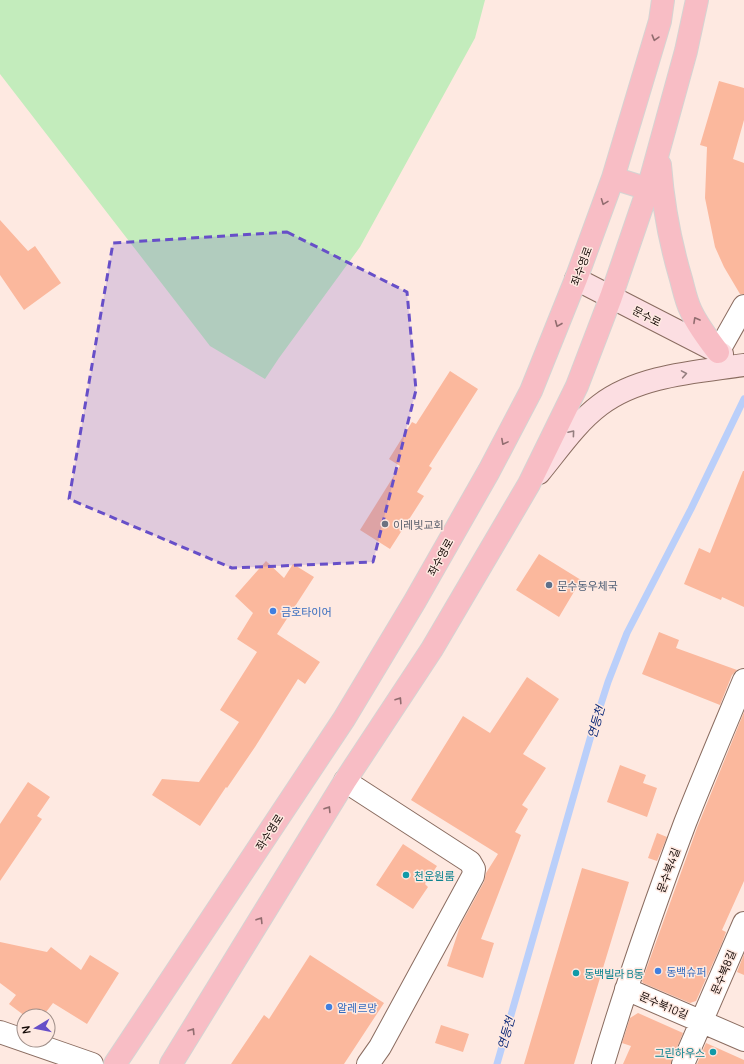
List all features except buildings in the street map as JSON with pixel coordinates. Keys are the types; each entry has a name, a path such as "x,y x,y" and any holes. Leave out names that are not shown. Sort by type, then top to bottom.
{"main road":[{"name":"좌수영로","path":"115,1064 344,718 415,601 489,471 531,391 576,279 614,178 660,21 663,0"},
{"path":"171,1064 345,781 432,649 529,484 577,386 611,297 648,189 686,51 697,0"},
{"path":"658,152 666,218 690,311 699,327 718,352"},
{"path":"614,178 648,189"}],"street":[{"name":"문수로","path":"576,279 744,365"},
{"path":"718,352 744,306"},
{"path":"529,484 585,418 601,404 619,393 665,377 744,365"},
{"name":"문수북4길","path":"603,1064 626,989 686,822 744,680"},
{"path":"345,781 470,862 474,869 473,876 374,1058"},
{"name":"문수북8길","path":"702,1021 744,923"},
{"name":"문수북10길","path":"626,989 744,1040"},
{"name":"문수북10길","path":"683,1064 702,1021"},
{"path":"0,1032 92,1064"}],"highlighted area":[{"path":"287,232 407,292 416,390 373,562 232,568 69,499 113,243"}],"green space":[{"path":"0,0 485,0 475,38 360,247 265,379 210,346 0,74"}],"waterway":[{"name":"연등천","path":"497,1064 592,732 608,682 627,633 691,509 744,399"}],"place":[{"name":"이레빛교회","path":"385,524"},
{"name":"문수동우체국","path":"549,585"},
{"name":"금호타이어","path":"273,611"},
{"name":"천운원룸","path":"406,875"},
{"name":"동백슈퍼","path":"658,971"},
{"name":"동백빌라 B동","path":"576,973"},
{"name":"알레르망","path":"329,1007"},
{"name":"그린하우스","path":"713,1052"}]}
